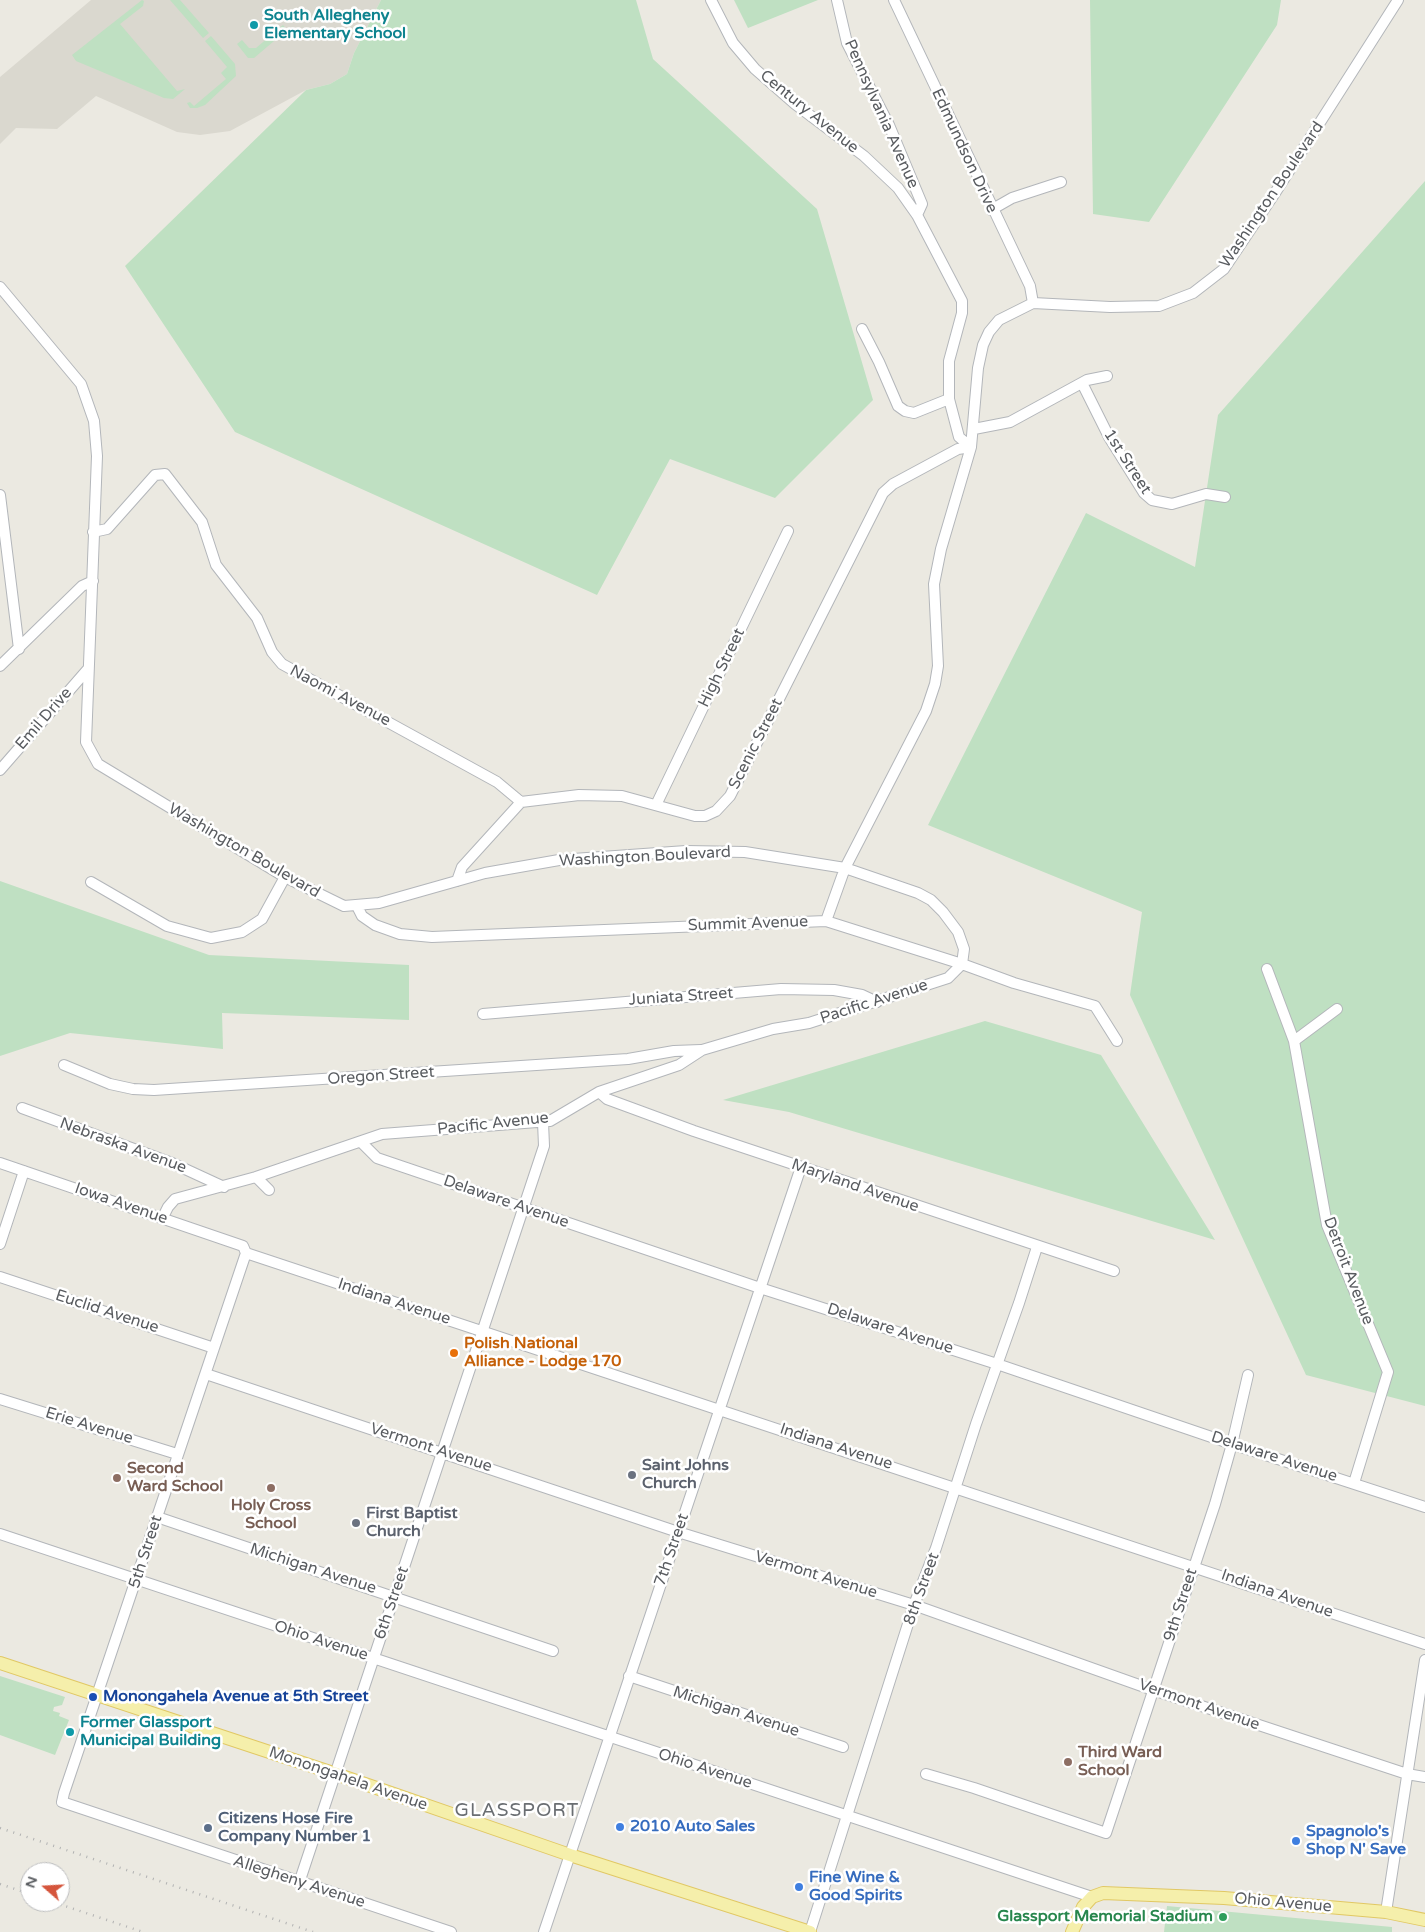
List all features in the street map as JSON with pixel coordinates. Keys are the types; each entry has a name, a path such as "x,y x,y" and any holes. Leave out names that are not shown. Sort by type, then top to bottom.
{"main road":[{"name":"Monongahela Avenue","path":"0,1663 336,1774 570,1855 810,1932"},
{"name":"Ohio Avenue","path":"1092,1897 1103,1893 1117,1892 1224,1898 1386,1912 1425,1920"},
{"path":"1072,1932 1075,1921 1092,1897"}],"street":[{"name":"Century Avenue","path":"711,0 733,43 756,69 795,104 864,156 898,188 917,216"},
{"name":"Pennsylvania Avenue","path":"837,0 847,43 888,125 922,204 917,216 962,301 962,313 949,361 949,399 959,437 971,447"},
{"name":"Edmundson Drive","path":"894,0 991,210 1030,286 1033,302"},
{"name":"Washington Boulevard","path":"1033,302 1110,307 1159,306 1193,293 1224,269 1275,193 1398,0"},
{"path":"991,210 1012,198 1061,182"},
{"name":"Washington Boulevard","path":"0,287 81,384 94,422 97,456 86,742 98,764 285,876 344,906 379,903 485,873 559,860 686,851 745,852 845,868"},
{"path":"826,921 845,868 926,711 935,684 938,666 934,584 941,550 971,447 978,368 983,345 999,320 1033,302"},
{"path":"862,329 898,406 905,411 914,413 949,399"},
{"path":"974,429 1010,422 1082,384 1107,376"},
{"name":"1st Street","path":"1082,384 1109,436 1144,493 1152,500 1172,504 1206,494 1224,497"},
{"name":"Scenic Street","path":"521,802 579,795 622,796 706,816 716,811 730,796 883,493 893,484 958,449 971,447"},
{"name":"Naomi Avenue","path":"93,532 107,529 155,475 165,474 202,522 216,565 257,618 272,652 282,664 497,782 521,802"},
{"path":"0,495 19,649"},
{"name":"High Street","path":"656,805 788,531"},
{"path":"0,666 82,586 93,581"},
{"name":"Emil Drive","path":"0,770 88,669"},
{"path":"457,881 462,868 521,802"},
{"path":"845,868 882,879 931,900 958,932 964,949 962,964"},
{"path":"91,882 167,926 211,938 242,932 262,919 285,876"},
{"name":"Summit Avenue","path":"357,906 362,916 375,926 400,934 432,937 826,921 962,964 1014,983 1096,1006 1117,1041"},
{"name":"Pacific Avenue","path":"162,1219 168,1207 175,1199 256,1177 382,1134 544,1122 556,1118 599,1092 679,1065 702,1050 878,1002 948,978 962,964"},
{"name":"Detroit Avenue","path":"1267,969 1294,1041 1327,1225 1388,1372 1354,1483"},
{"name":"Juniata Street","path":"483,1014 781,989 834,990 862,995 878,1002"},
{"path":"1294,1041 1337,1009"},
{"name":"Oregon Street","path":"64,1065 110,1084 133,1089 154,1090 628,1059 674,1051 702,1050"},
{"name":"Maryland Avenue","path":"599,1092 607,1099 801,1167 1037,1247 1114,1271"},
{"name":"Nebraska Avenue","path":"22,1108 172,1163 224,1186"},
{"name":"6th Street","path":"299,1882 544,1146 544,1122"},
{"name":"Delaware Avenue","path":"361,1142 377,1158 760,1288 997,1364 1425,1507"},
{"name":"Iowa Avenue","path":"0,1163 245,1249"},
{"name":"7th Street","path":"544,1932 801,1167"},
{"path":"0,1244 24,1171"},
{"path":"256,1177 269,1190"},
{"name":"8th Street","path":"810,1932 914,1605 1037,1247"},
{"name":"Indiana Avenue","path":"245,1249 483,1331 1425,1644"},
{"name":"5th Street","path":"62,1802 206,1374 245,1249"},
{"name":"Euclid Avenue","path":"0,1276 214,1348"},
{"name":"Vermont Avenue","path":"206,1374 442,1451 678,1532 914,1605 1153,1690 1407,1774 1425,1777"},
{"name":"9th Street","path":"926,1774 974,1788 1106,1833 1232,1444 1248,1375"},
{"name":"Erie Avenue","path":"0,1399 178,1454"},
{"name":"Michigan Avenue","path":"157,1517 553,1651"},
{"name":"Ohio Avenue","path":"0,1534 136,1581 374,1658 1092,1897"},
{"path":"1386,1912 1425,1660"},
{"name":"Michigan Avenue","path":"629,1676 843,1747"},
{"name":"Allegheny Avenue","path":"62,1802 451,1932"}],"shaded area":[{"path":"91,0 381,0 354,53 347,74 330,84 306,90 230,131 200,135 177,132 96,96 57,129 16,128 0,144 0,77"}],"green space":[{"path":"142,0 144,1 143,6 120,24 177,91 185,89 173,99 164,98 76,61 72,55"},
{"path":"170,0 180,0 209,33 203,38"},
{"path":"381,0 636,0 653,59 817,209 873,400 775,498 670,459 597,595 235,432 125,266 306,90 330,84 347,74 354,53"},
{"path":"734,0 818,0 748,28"},
{"path":"1090,0 1281,0 1277,25 1149,222 1093,214"},
{"path":"283,25 287,30 254,58 248,58 237,44 242,40 249,48 256,48"},
{"path":"211,36 235,64 236,76 205,105 190,108 187,103 190,102 194,106 226,79 221,73 227,67 205,41"},
{"path":"1425,181 1425,1406 1306,1375 1130,995 1142,912 928,825 1086,513 1195,567 1218,415"},
{"path":"0,881 209,955 409,965 409,1020 222,1013 223,1049 70,1033 0,1056"},
{"path":"985,1021 1101,1055 1215,1240 789,1112 723,1100"},
{"path":"0,1676 65,1697 62,1705 54,1707 53,1711 60,1713 59,1716 69,1720 55,1755 0,1735"},
{"name":"Glassport Memorial Stadium","path":"1167,1906 1392,1927 1392,1932 1164,1932"}],"railway":[{"path":"0,1828 313,1932"},
{"path":"0,1884 20,1891"},
{"path":"70,1908 143,1932"}],"place":[{"name":"South Allegheny Elementary School","path":"254,25"},
{"name":"Polish National Alliance - Lodge 170","path":"454,1353"},
{"name":"Saint Johns Church","path":"632,1475"},
{"name":"Second Ward School","path":"117,1478"},
{"name":"Holy Cross School","path":"271,1488"},
{"name":"First Baptist Church","path":"356,1523"},
{"name":"Monongahela Avenue at 5th Street","path":"93,1697"},
{"name":"Former Glassport Municipal Building","path":"70,1732"},
{"name":"Third Ward School","path":"1068,1762"},
{"name":"2010 Auto Sales","path":"620,1827"},
{"name":"Citizens Hose Fire Company Number 1","path":"208,1828"},
{"name":"Spagnolo's Shop N' Save","path":"1296,1841"},
{"name":"Fine Wine & Good Spirits","path":"799,1887"},
{"name":"Glassport Memorial Stadium","path":"1223,1917"}],"district":[{"name":"GLASSPORT","path":"517,1811"}]}
